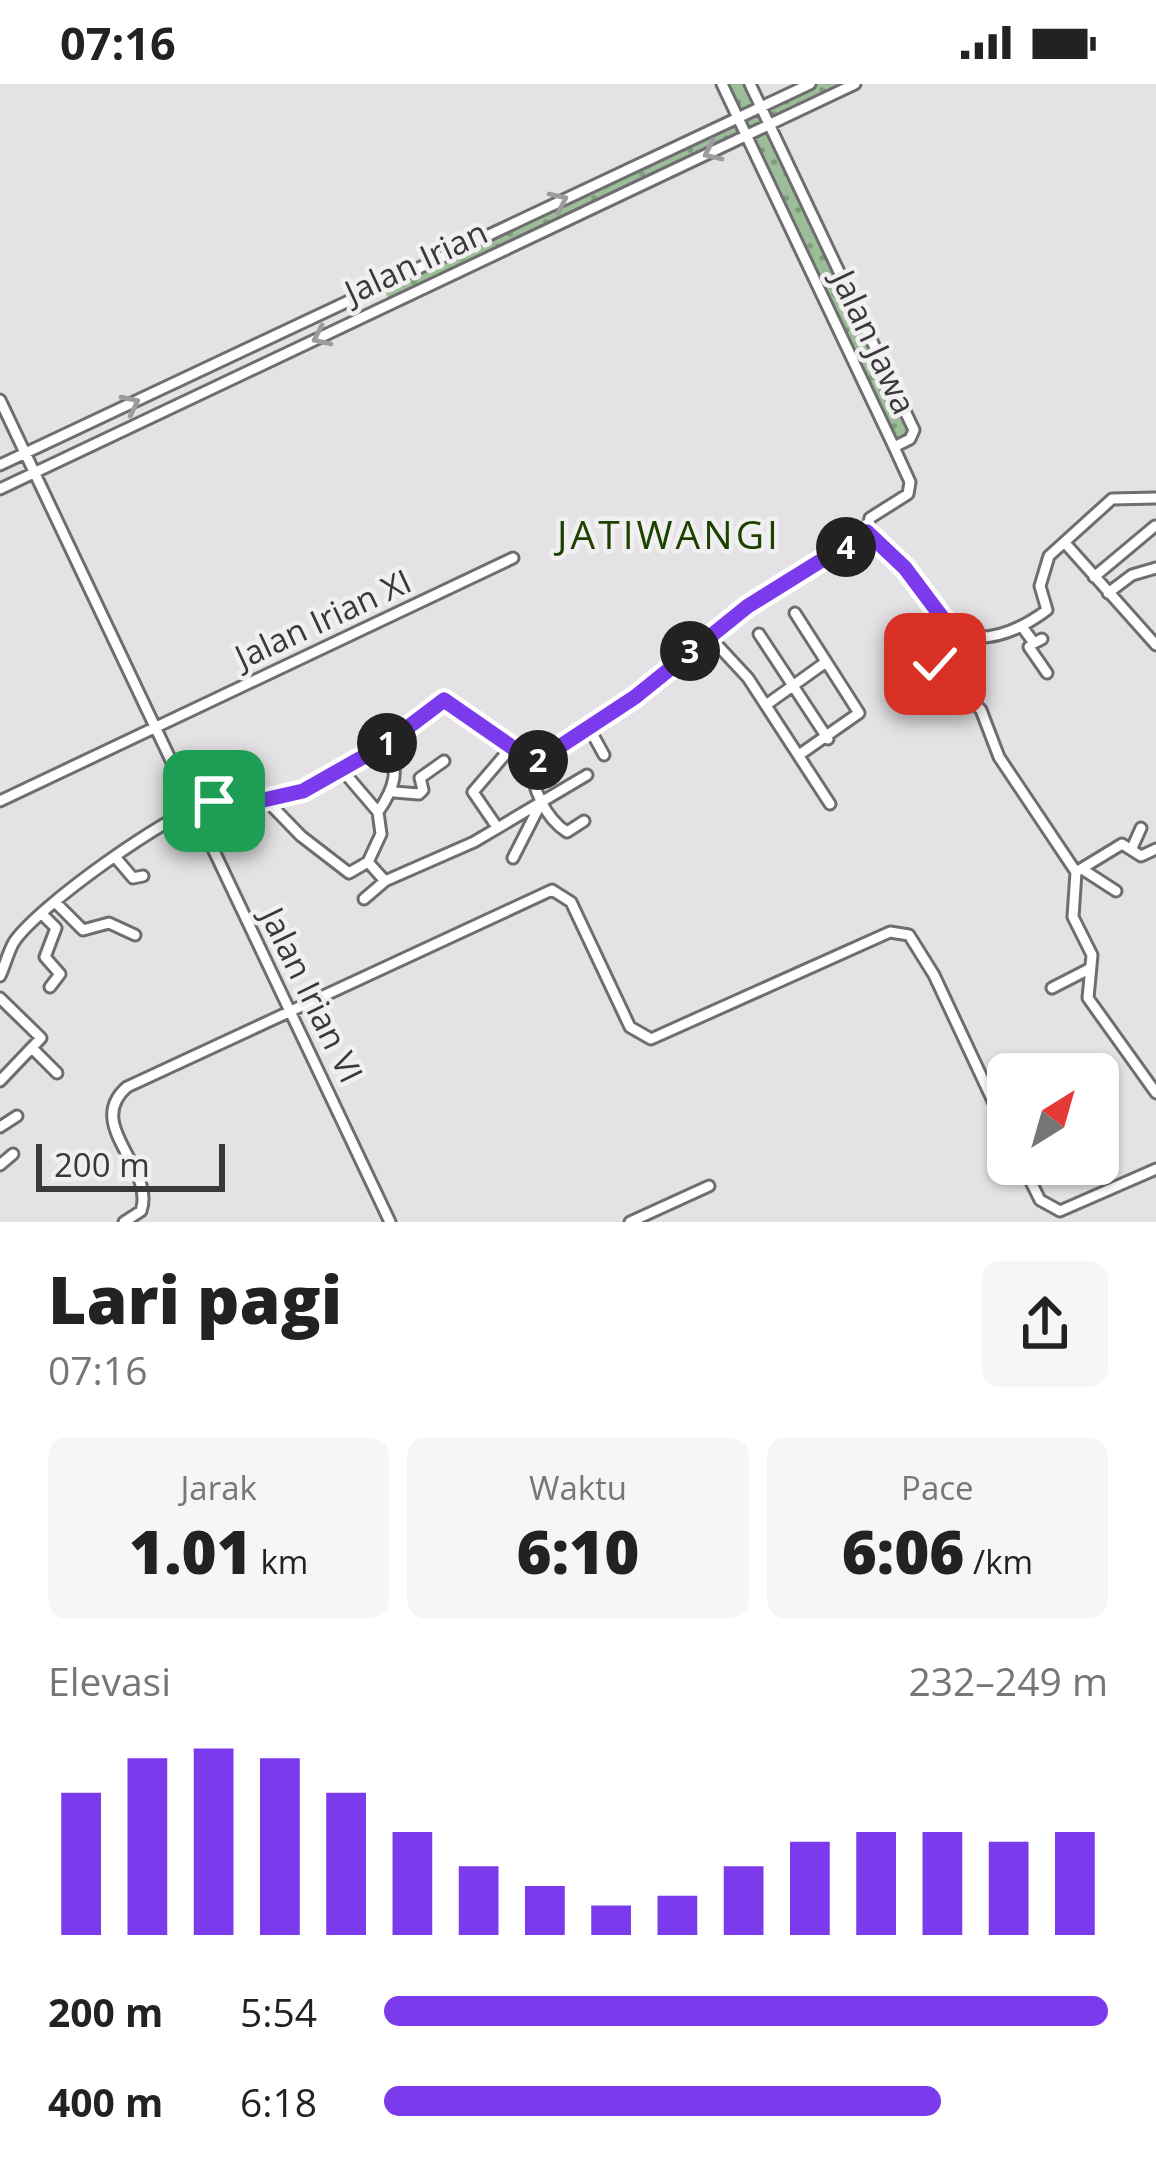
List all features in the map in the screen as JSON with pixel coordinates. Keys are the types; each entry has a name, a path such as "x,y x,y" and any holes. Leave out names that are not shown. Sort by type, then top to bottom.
{"street":[{"name":"Jalan Jawa","path":"722,84 894,447 914,430 750,84"},
{"name":"Jalan Irian","path":"0,465 809,84"},
{"name":"Jalan Irian","path":"0,489 855,84"},
{"path":"382,285 391,304"},
{"name":"Jalan Irian VI","path":"0,400 390,1222"},
{"path":"532,761 635,697 709,636 867,532 870,518 911,489 894,447"},
{"path":"867,532 905,568 953,632 969,637 1023,628 1047,610 1042,570 1112,499 1156,498"},
{"path":"1094,577 1155,526"},
{"path":"1065,543 1154,640"},
{"name":"Jalan Irian XI","path":"0,801 513,558"},
{"path":"1108,592 1132,575 1156,568"},
{"path":"794,613 859,713 799,755"},
{"path":"1023,628 1047,673"},
{"path":"953,632 934,655 935,664 981,710 999,758 1079,871 1116,891"},
{"path":"760,634 828,739"},
{"path":"709,636 766,705 830,804"},
{"path":"766,705 826,662"},
{"path":"0,976 14,941 56,903 193,809 219,800 267,801 303,791 386,744 444,700 509,750 532,761"},
{"path":"588,726 604,755"},
{"path":"378,812 394,792 394,758 386,744"},
{"path":"497,826 472,792 509,750"},
{"path":"394,792 418,794 423,790 420,778 444,761"},
{"path":"532,761 532,779 541,804 564,832 584,821"},
{"path":"267,801 301,836 349,873 368,862 381,835 378,812 343,771"},
{"path":"364,899 385,881 541,804 587,776"},
{"path":"513,858 541,804"},
{"path":"1132,848 1141,828"},
{"path":"1079,871 1122,844 1141,856 1153,853"},
{"path":"116,858 131,877 143,876"},
{"path":"368,862 385,881"},
{"path":"1079,871 1073,917 1091,952 1088,998 1156,1093"},
{"path":"124,1222 141,1211 144,1194 112,1120 121,1092 552,890 571,902 630,1027 651,1039 896,932 912,937 987,1089"},
{"path":"56,903 83,930 109,923 135,935"},
{"path":"44,915 56,928 45,957 60,974 50,987"},
{"path":"1052,988 1089,969"},
{"path":"0,998 41,1037 0,1082"},
{"path":"34,1050 57,1073"},
{"path":"0,1127 17,1116"},
{"path":"0,1165 14,1154"},
{"path":"1032,1185 1040,1200 1065,1210 1156,1171"},
{"path":"630,1222 709,1186"}],"green space":[{"path":"722,84 750,84 761,107 810,84 855,84 770,125 914,430 894,447 746,136 391,304 382,285 737,118"}],"district":[{"name":"JATIWANGI","path":"669,535"}],"route":[{"path":"214,801 255,802 303,791 386,744 444,700 509,750 532,761 544,757 635,697 748,606 816,568 867,532 905,568 953,632 934,655 935,664"}]}
